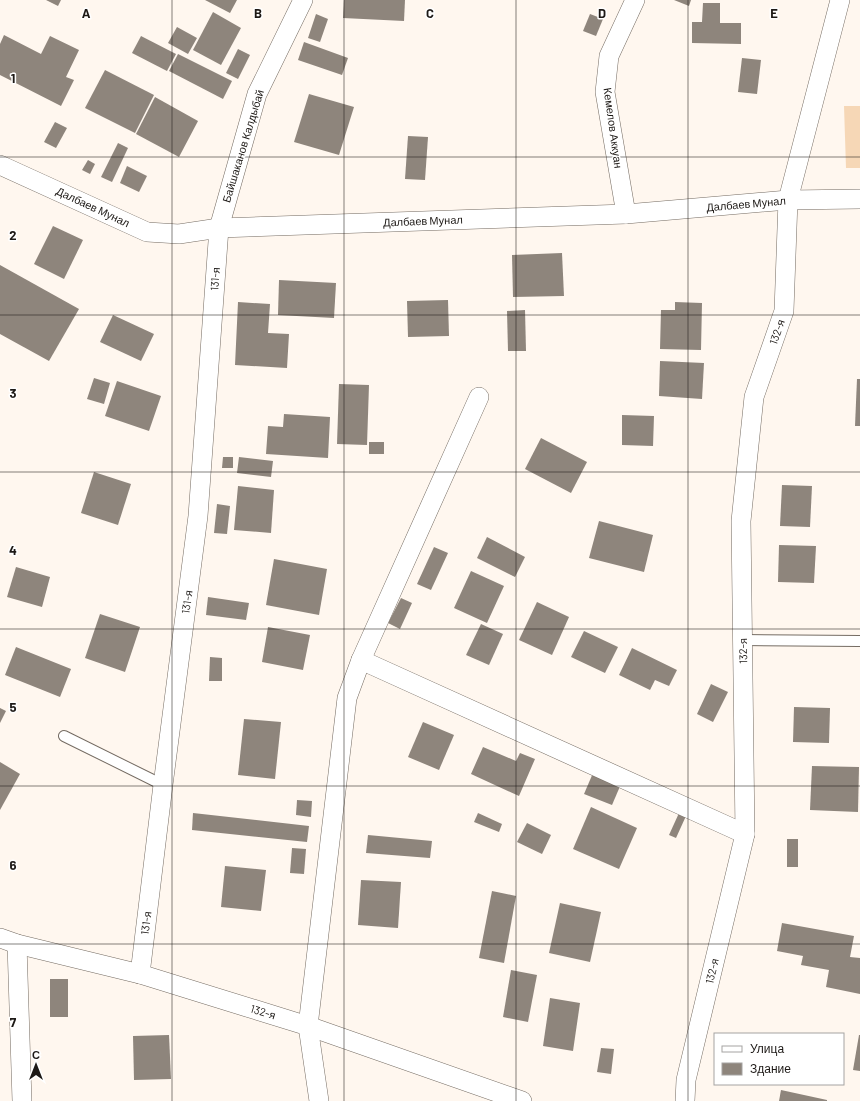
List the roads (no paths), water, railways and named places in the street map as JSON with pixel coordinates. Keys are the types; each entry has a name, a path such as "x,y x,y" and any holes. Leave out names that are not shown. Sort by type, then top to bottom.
{"street":[{"name":"Байшаканов Калдыбай","path":"219,228 258,94 303,0"},
{"name":"Кемелов Аккуан","path":"626,214 605,92 610,56 635,0"},
{"path":"788,200 840,0"},
{"name":"Далбаев Мунал","path":"0,165 147,232 179,234 219,228 626,214 788,200 860,199"},
{"name":"132-я","path":"684,1101 686,1080 745,834 741,521 754,397 784,311 788,200"},
{"name":"131-я","path":"140,974 198,516 219,228"},
{"path":"319,1101 308,1026 347,698 361,660 479,397"},
{"path":"361,660 745,834"},
{"path":"9,941 22,1101"},
{"name":"132-я","path":"9,941 140,974 308,1026 522,1101"}],"lane":[{"path":"743,640 860,641"},
{"path":"64,736 163,785"}]}
